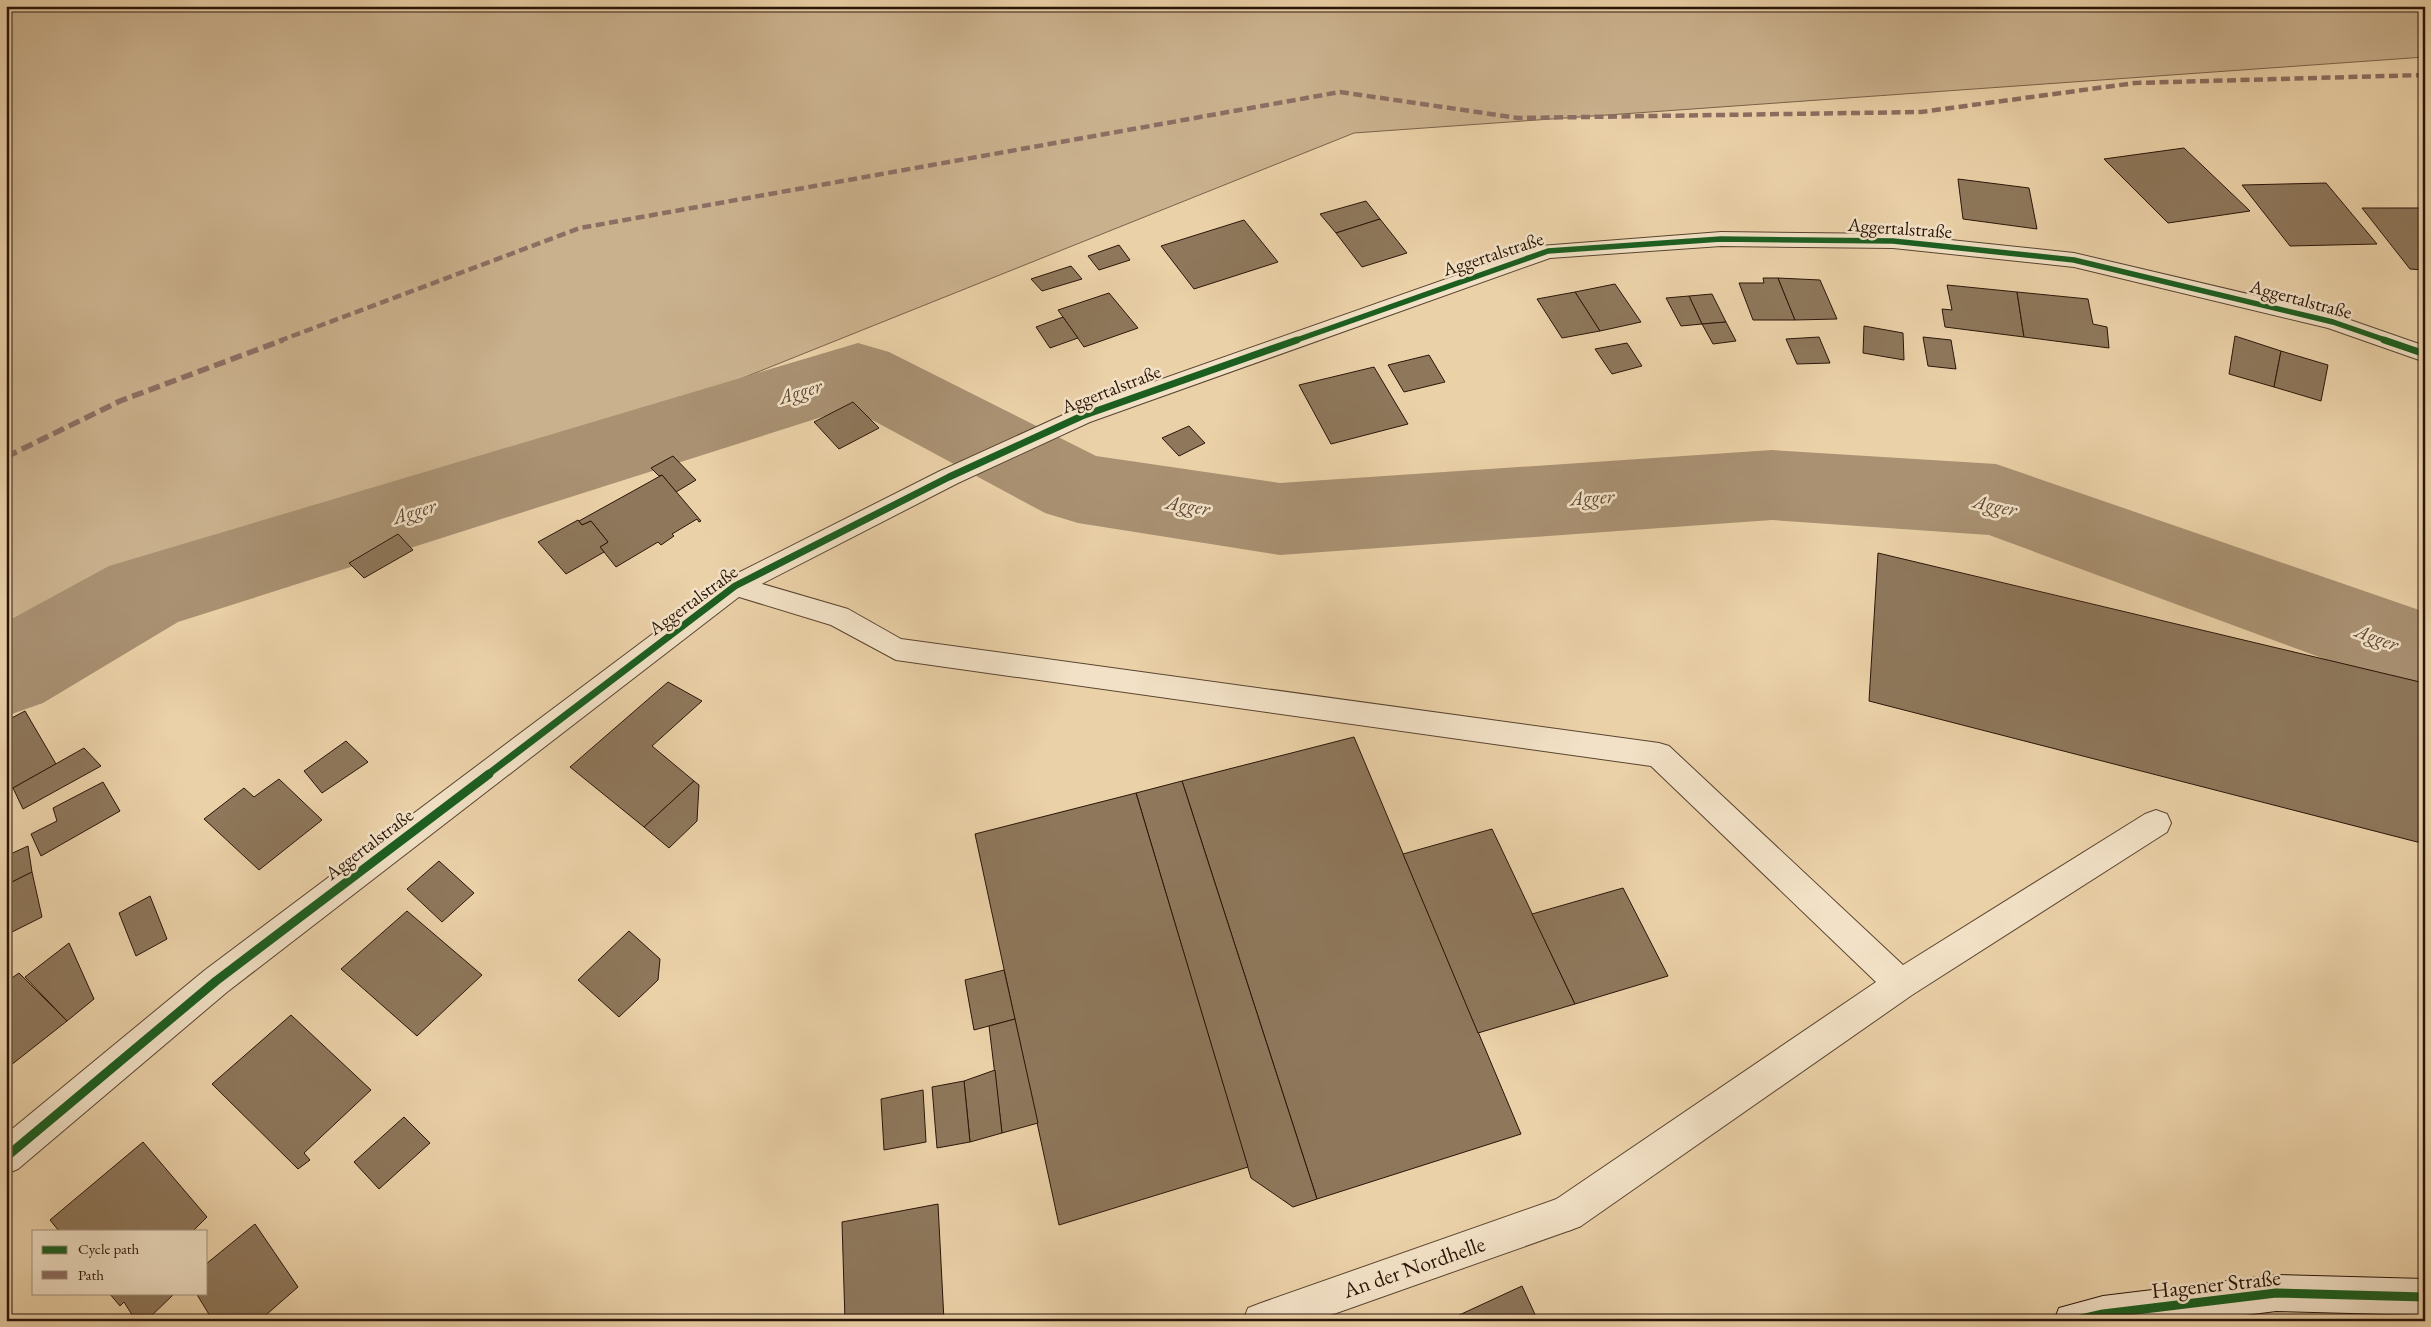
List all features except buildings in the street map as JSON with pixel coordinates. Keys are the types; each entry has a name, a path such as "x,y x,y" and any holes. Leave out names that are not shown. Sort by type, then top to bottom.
{"street":[{"name":"Aggertalstraße","path":"6,1158 216,981 735,586 949,477 1082,416 1548,251 1721,239 1893,241 2074,260 2333,322 2425,354"},
{"path":"735,586 838,617 896,648 1659,755 1901,984"},
{"name":"An der Nordhelle","path":"1260,1321 1568,1213 1901,984 2156,823"},
{"name":"Hagener Straße","path":"2072,1321 2103,1314 2276,1293 2425,1297"}],"shaded area":[{"path":"6,6 2425,6 2425,57 1354,133 129,624 6,697"}],"waterway":[{"name":"Agger","path":"6,673 144,594 858,374 1078,488 1280,519 1772,485 1996,500 2425,654"}],"marked path":[{"path":"6,457 120,401 580,228 1340,92 1518,118 1921,112 2135,83 2425,75"}],"cycle path":[{"path":"6,1157 216,981 735,586 949,477 1082,416 1548,251 1721,239 1893,241 2074,260 2333,322 2425,354"},
{"path":"2072,1321 2103,1314 2276,1293 2425,1297"}]}
